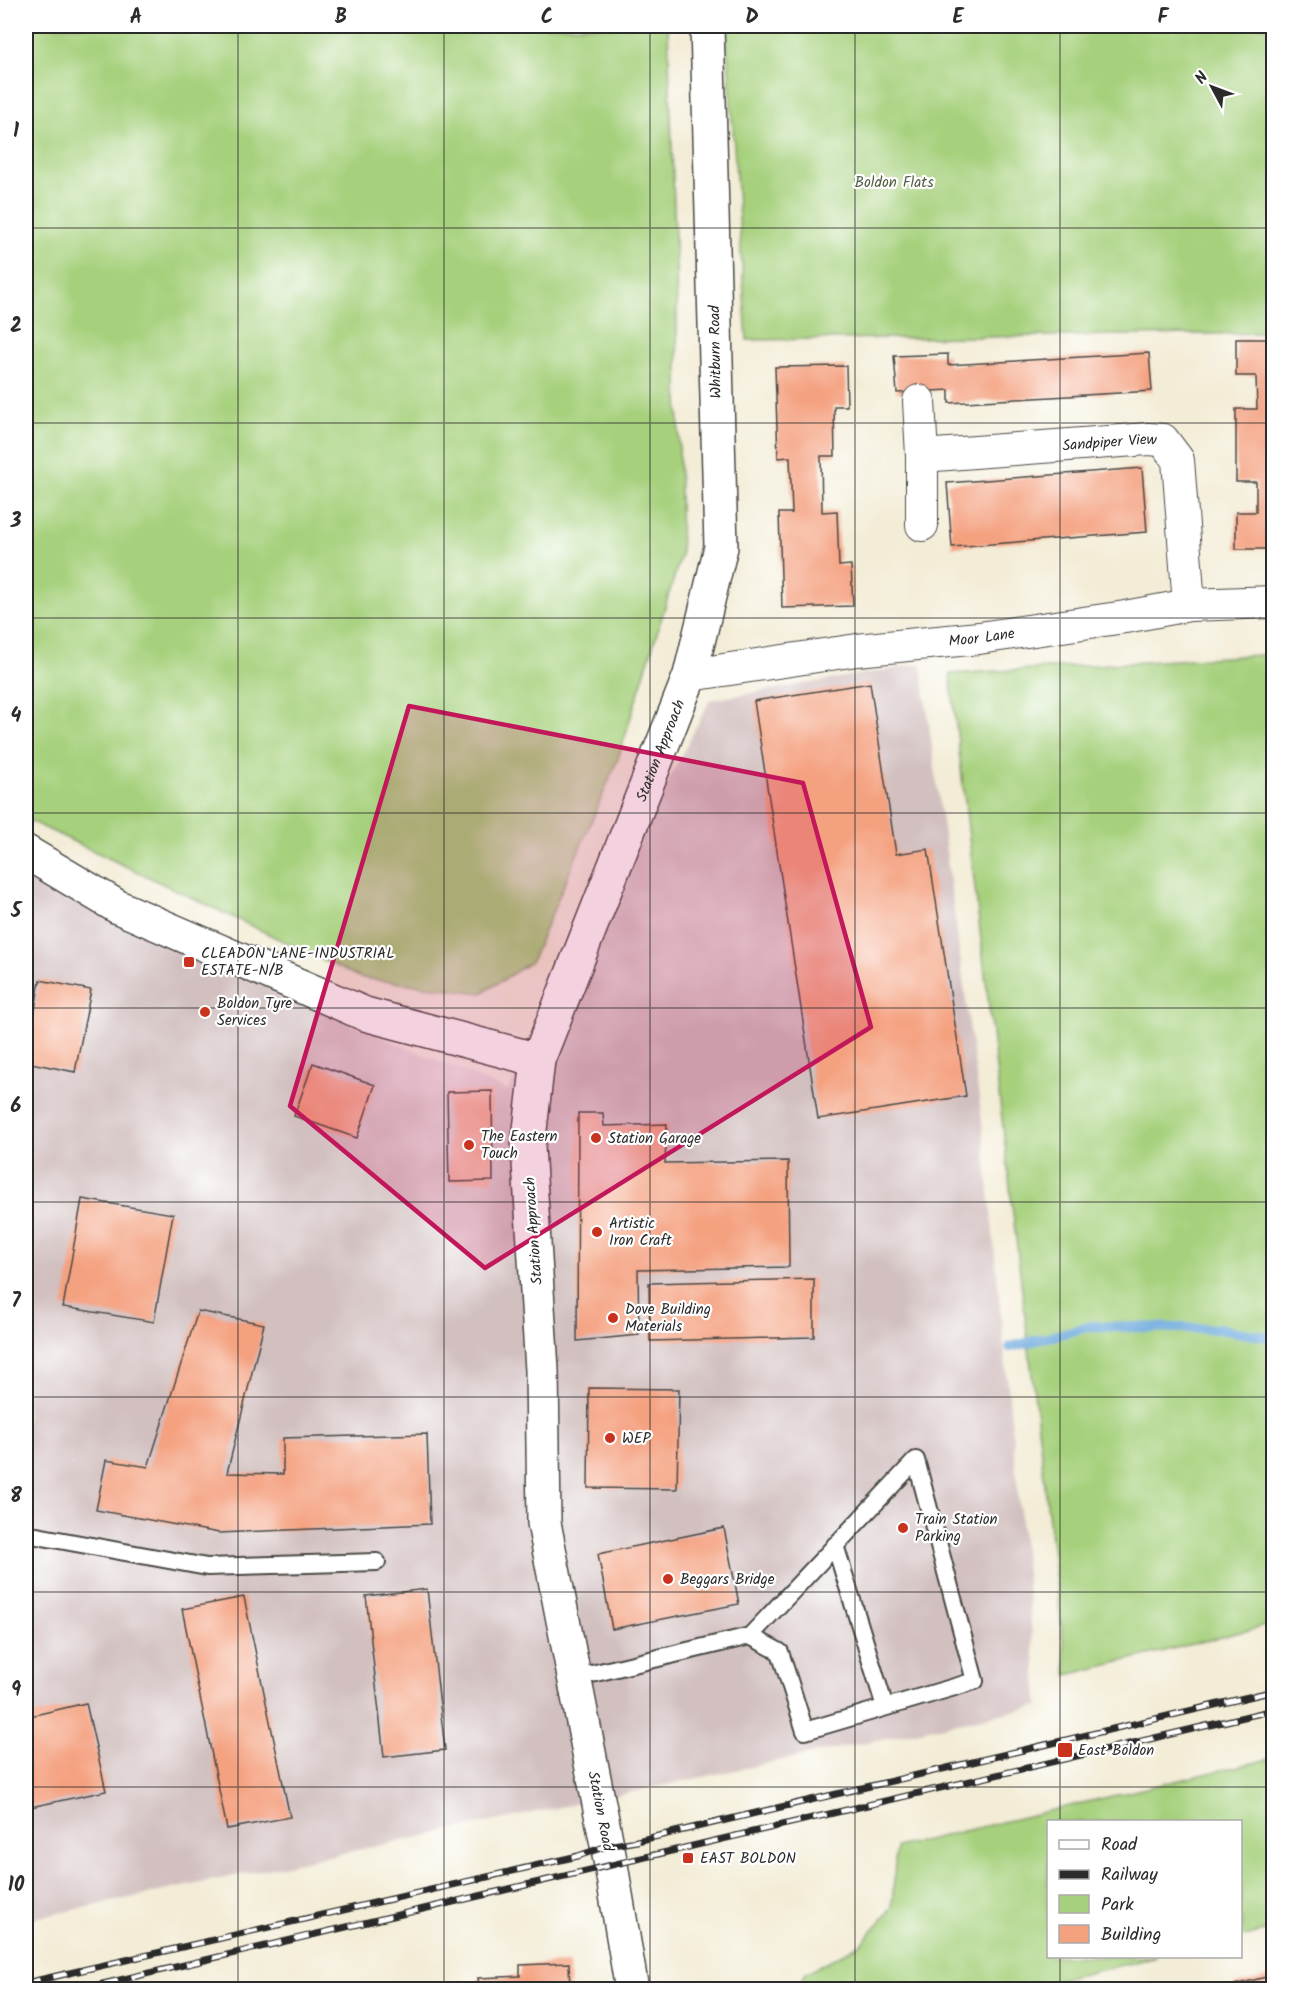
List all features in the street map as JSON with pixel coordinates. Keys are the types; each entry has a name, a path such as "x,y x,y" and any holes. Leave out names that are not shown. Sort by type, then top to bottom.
{"main road":[{"name":"Whitburn Road","path":"690,675 721,547 707,26"},
{"name":"Station Approach","path":"567,1633 544,1523 542,1370 528,1147 538,1060 690,675"},
{"path":"26,858 118,907 365,1014 538,1060"},
{"name":"Station Road","path":"567,1633 632,1989"}],"street":[{"path":"919,401 922,525"},
{"name":"Sandpiper View","path":"922,456 1148,438 1162,440 1178,460 1189,605"},
{"name":"Moor Lane","path":"690,675 856,650 991,636 1125,617 1189,605 1274,602"}],"lane":[{"path":"575,1678 750,1636 915,1460 975,1681 805,1731 780,1652 750,1636"},
{"path":"26,1534 207,1567 377,1562"},
{"path":"835,1545 885,1707"}],"highlighted area":[{"path":"409,706 803,783 871,1027 485,1268 290,1106"}],"shaded area":[{"path":"921,664 982,1121 1039,1706 26,1920 26,868 110,919 508,1091 710,700"}],"green space":[{"path":"26,26 668,26 676,268 681,555 618,759 531,962 482,993 361,978 26,819"},
{"name":"Boldon Flats","path":"726,26 1273,26 1273,333 747,340"},
{"path":"1273,654 1273,1624 1067,1675 950,674"},
{"path":"1273,1758 1273,1929 1242,1937 1242,1820 1047,1820 1047,1958 1153,1958 1062,1979 1047,1989 797,1989 805,1973 860,1945 892,1908 896,1847"}],"building":[{"path":"1236,339 1274,339 1274,549 1236,549 1236,512 1256,512 1256,482 1236,482 1236,409 1257,409 1256,376 1236,376"},
{"path":"1149,353 1152,391 949,403 949,390 897,393 894,356 948,354 948,365"},
{"path":"846,366 847,406 834,406 835,456 821,456 822,512 837,511 839,566 851,565 853,606 782,608 779,513 792,513 790,457 778,458 775,367"},
{"path":"1142,468 1147,532 952,547 947,483"},
{"path":"870,683 896,854 928,849 966,1096 818,1119 754,701"},
{"path":"40,980 91,990 75,1072 26,1062"},
{"path":"313,1063 375,1085 357,1138 294,1116"},
{"path":"492,1091 493,1181 449,1182 447,1092"},
{"path":"578,1113 603,1113 604,1126 667,1124 665,1163 788,1161 789,1267 638,1270 639,1335 577,1341"},
{"path":"82,1199 173,1214 154,1322 63,1307"},
{"path":"814,1279 814,1337 650,1341 649,1283"},
{"path":"198,1311 264,1324 227,1473 283,1474 283,1438 427,1434 430,1524 219,1533 96,1510 106,1460 148,1467"},
{"path":"589,1388 679,1389 677,1489 588,1488"},
{"name":"Beggars Bridge","path":"724,1528 739,1604 612,1629 598,1554"},
{"path":"427,1589 445,1750 384,1757 366,1596"},
{"path":"244,1597 290,1817 227,1829 182,1609"},
{"path":"86,1703 106,1791 26,1808 26,1717"},
{"path":"569,1963 570,1990 462,1990 462,1988 479,1987 478,1978 520,1976 520,1965"},
{"path":"1274,1975 1274,1990 1236,1990 1234,1985"}],"waterway":[{"path":"1010,1347 1091,1326 1219,1329 1274,1338"}],"railway":[{"path":"26,1983 578,1856 607,1846 637,1841 1274,1691"},
{"path":"77,1990 1274,1710"}],"place":[{"name":"CLEADON LANE-INDUSTRIAL ESTATE-N/B","path":"189,962"},
{"name":"Boldon Tyre Services","path":"205,1012"},
{"name":"Station Garage","path":"596,1138"},
{"name":"The Eastern Touch","path":"469,1145"},
{"name":"Artistic Iron Craft","path":"597,1232"},
{"name":"Dove Building Materials","path":"613,1318"},
{"name":"WEP","path":"610,1438"},
{"name":"Train Station Parking","path":"903,1528"},
{"name":"Beggars Bridge","path":"668,1579"},
{"name":"East Boldon","path":"1065,1750"},
{"name":"EAST BOLDON","path":"688,1858"}]}
